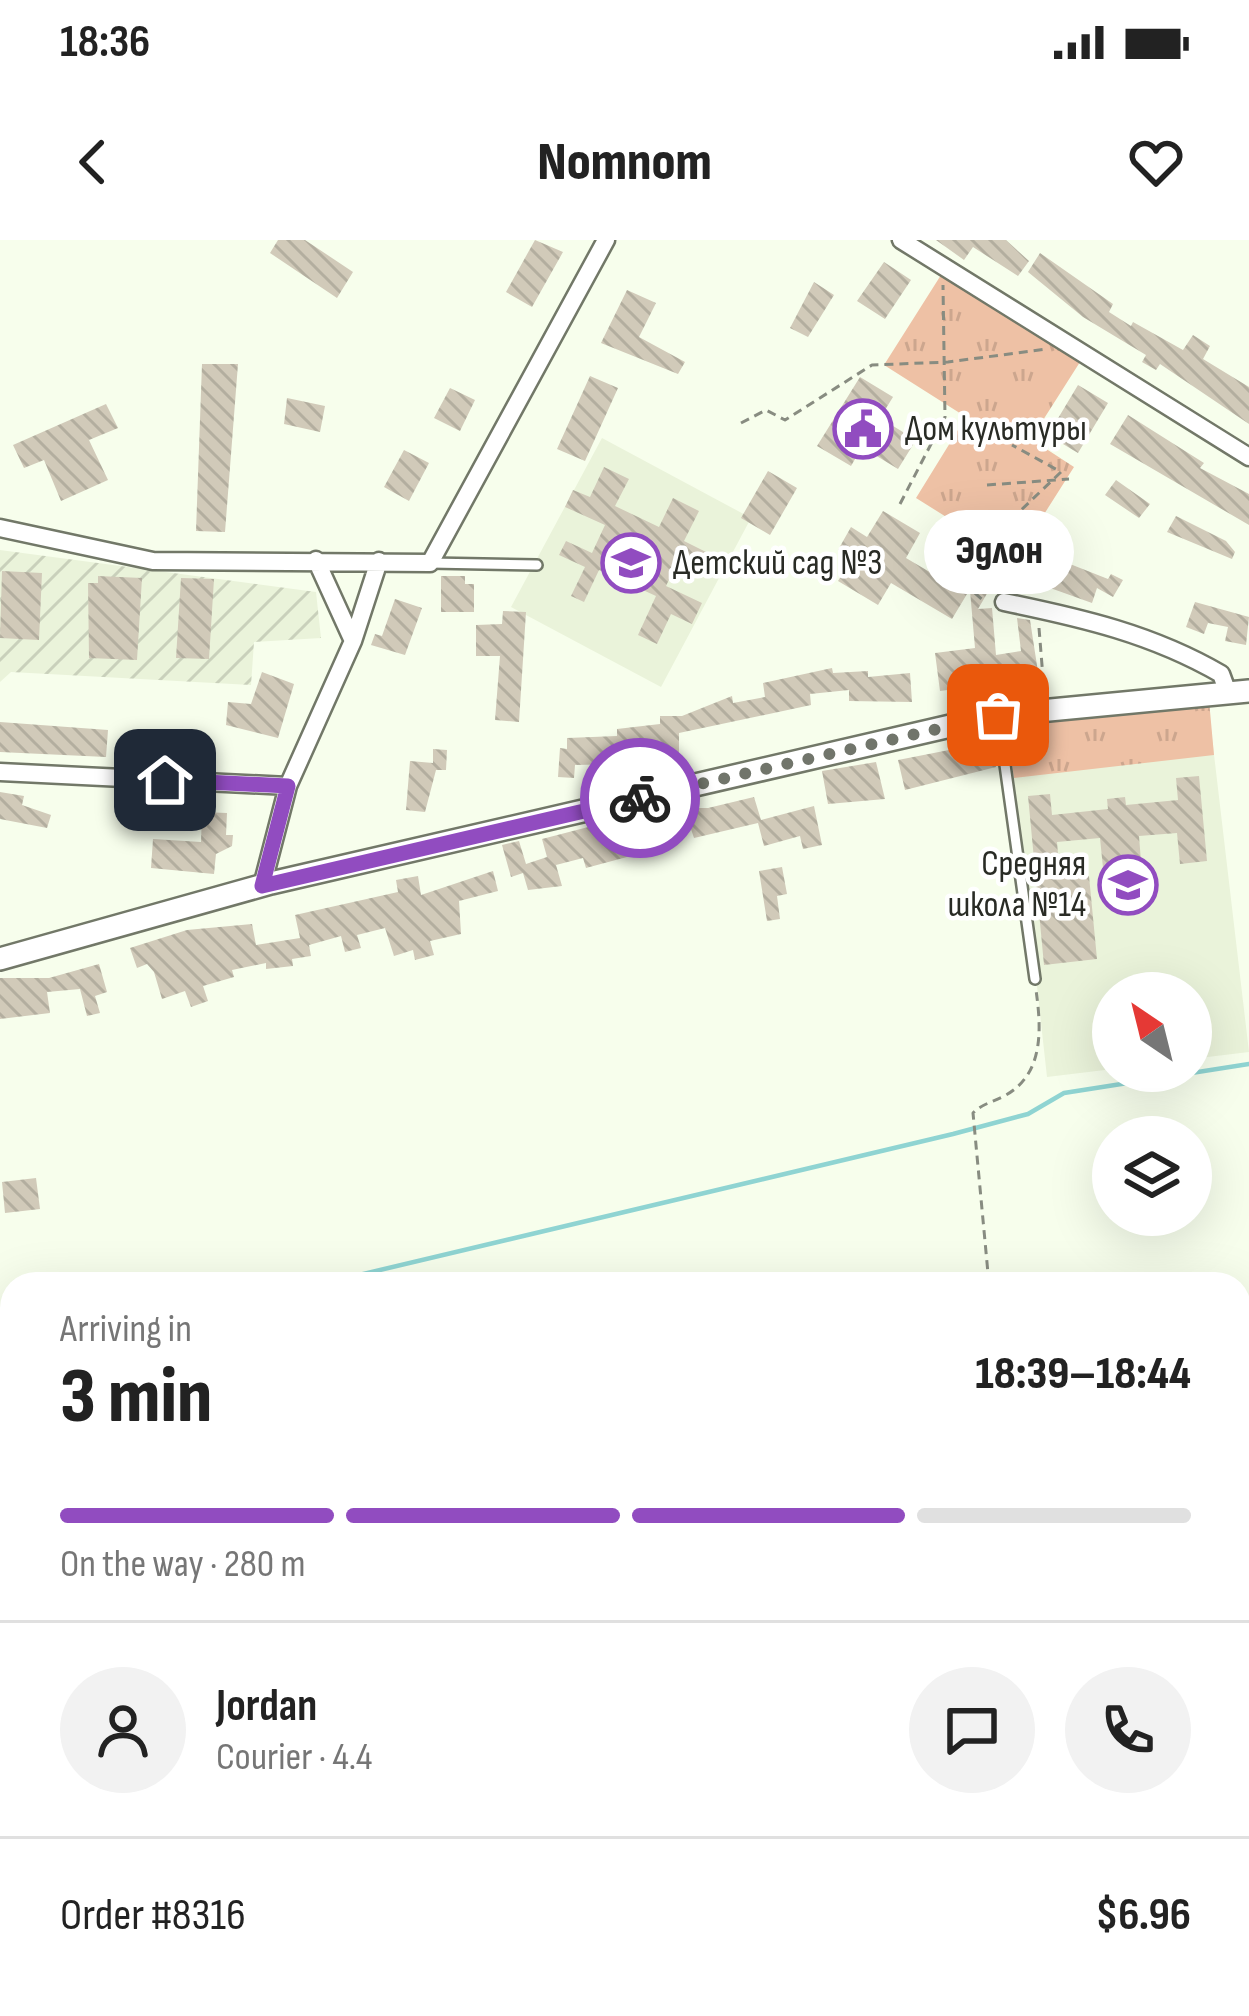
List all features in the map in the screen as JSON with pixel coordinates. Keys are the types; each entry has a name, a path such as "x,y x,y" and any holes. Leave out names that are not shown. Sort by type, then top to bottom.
{"street":[{"path":"0,528 153,560 430,563 606,240"},
{"path":"901,240 1249,457"},
{"path":"316,560 353,640"},
{"path":"262,886 288,786 353,640 379,561"},
{"path":"1004,602 1172,646 1221,674 1238,692"},
{"path":"0,958 262,886 998,715 1238,692"},
{"path":"0,772 288,786"}],"lane":[{"path":"430,563 537,565"},
{"path":"998,715 1035,979"}],"path":[{"path":"901,504 945,417 948,362 942,266"},
{"path":"741,423 766,410 785,420 872,365 948,362 1073,345"},
{"path":"1004,602 985,602 960,580 954,538 976,553 1061,472 1012,445"},
{"path":"987,485 1069,479"},
{"path":"1040,610 1045,710"},
{"path":"988,1272 973,1113 1012,1092 1035,1060 1042,1033 1035,979"}],"shaded area":[{"name":"Детский сад №3","path":"602,438 751,518 661,687 511,607"},
{"path":"0,550 316,592 321,638 254,642 251,685 11,672 0,682"},
{"name":"Средняя школа №14","path":"1209,712 1249,1052 1212,1056 1212,972 1092,972 1092,1072 1047,1077 1009,733"}],"green space":[{"path":"941,275 1080,362 1031,439 1074,467 1015,560 916,498 966,417 884,365"},
{"path":"1209,700 1214,755 1014,778 1006,724"}],"building":[{"path":"278,240 305,240 353,272 337,298 270,253"},
{"path":"535,240 563,252 532,307 506,292"},
{"path":"936,240 1006,240 1029,261 1018,276 973,247 964,260"},
{"path":"1040,253 1113,304 1109,312 1131,326 1133,322 1183,350 1193,335 1210,346 1203,359 1249,387 1249,424 1160,364 1156,370 1142,362 1146,355 1083,317 1028,272"},
{"path":"884,262 911,280 885,319 857,301"},
{"path":"814,282 834,295 808,337 790,328"},
{"path":"627,290 656,303 639,337 685,362 678,374 601,343"},
{"path":"202,364 238,364 225,532 196,531"},
{"path":"590,376 618,388 585,461 557,449"},
{"name":"Дом культуры","path":"860,377 893,397 880,418 916,440 898,469 862,447 851,466 817,446"},
{"path":"1078,385 1108,403 1078,453 1048,435"},
{"path":"450,388 475,400 460,431 434,418"},
{"path":"287,398 325,406 320,432 284,424"},
{"path":"106,404 118,428 89,440 108,480 61,501 44,460 24,468 13,445"},
{"path":"1128,415 1204,463 1200,468 1249,494 1249,525 1110,444"},
{"path":"404,450 429,463 409,501 384,487"},
{"path":"604,467 629,479 615,506 659,527 673,498 699,511 684,541 710,554 700,574 677,563 666,586 702,603 692,624 671,614 657,644 638,635 656,596 599,570 584,602 571,596 585,567 559,555 566,541 592,553 605,525 565,507 573,490 590,497"},
{"path":"768,471 797,488 770,535 741,518"},
{"path":"1116,480 1150,504 1139,518 1105,495"},
{"path":"883,511 920,533 906,558 967,594 952,619 891,583 878,605 838,581 852,558 838,550 851,527 867,537"},
{"path":"1176,516 1226,541 1235,552 1232,559 1167,532"},
{"path":"988,545 1009,556 978,609 992,608 996,655 1021,651 1017,618 1030,620 1038,672 998,678 999,694 979,696 978,686 940,691 935,653 975,648 969,579"},
{"path":"1037,551 1108,579 1111,574 1123,580 1113,597 1097,588 1092,603 1028,580"},
{"path":"2,571 42,573 39,640 0,638"},
{"path":"98,576 142,578 137,660 89,658 88,583 98,583"},
{"path":"441,576 465,576 465,584 474,584 474,612 441,612"},
{"path":"181,578 214,579 209,659 176,658"},
{"path":"395,599 422,608 405,655 371,645 375,634 382,636"},
{"path":"1195,602 1249,617 1246,645 1225,641 1228,627 1208,623 1204,634 1186,627"},
{"path":"503,611 526,612 519,722 495,720 500,656 476,656 476,625 502,624"},
{"path":"832,668 833,673 868,671 868,677 910,673 912,702 849,701 849,690 810,694 811,705 679,733 679,758 659,755 621,764 575,765 574,778 558,777 560,748 567,749 567,738 617,736 617,729 660,724 660,716 682,716 732,696 733,703 765,697 763,683"},
{"path":"262,672 294,684 278,738 226,725 228,702 251,704"},
{"path":"0,722 108,730 106,757 0,752"},
{"path":"132,730 158,731 157,760 130,759"},
{"path":"990,742 996,767 905,790 898,760"},
{"path":"433,749 447,750 446,770 436,770 425,812 406,810 410,761 433,763"},
{"path":"876,762 885,799 828,804 822,771"},
{"path":"1199,776 1207,861 1180,864 1177,833 1139,836 1142,874 1104,878 1100,838 1057,842 1060,878 1089,876 1097,959 1044,965 1028,796 1050,794 1052,815 1108,809 1107,799 1125,797 1126,805 1178,800 1176,778"},
{"path":"0,792 24,796 22,805 51,815 47,828 0,819"},
{"path":"754,797 761,820 814,806 822,845 803,849 800,836 764,846 758,823 694,838 689,823 635,843 638,854 586,868 583,858 556,865 562,886 528,890 523,873 511,877 502,845 519,841 526,864 547,857 542,839 596,825 598,833 636,821 634,814 693,801 696,808 708,808"},
{"path":"202,812 227,813 226,835 233,835 232,846 216,854 214,874 151,868 153,839 201,842"},
{"path":"782,867 787,894 777,896 780,919 767,921 759,871"},
{"path":"493,871 498,891 459,901 461,934 430,941 434,955 415,960 413,950 394,956 385,928 357,935 361,948 345,952 341,936 309,945 311,956 292,959 293,966 266,969 266,963 232,970 234,977 203,986 208,1001 191,1007 185,991 162,999 154,972 147,964 137,968 130,948 187,930 252,924 256,945 300,938 295,915 398,892 396,880 418,876 421,895"},
{"path":"99,964 107,992 95,996 100,1013 87,1016 80,989 47,992 50,1013 0,1019 0,978 49,978"},
{"path":"36,1178 40,1209 5,1213 2,1182"}],"waterway":[{"path":"372,1272 953,1134 1028,1114 1064,1093 1249,1064"}],"way so far":[{"path":"640,798 998,715"}],"place":[{"name":"Дом культуры","path":"863,429"},
{"name":"Детский сад №3","path":"631,563"},
{"name":"Эдлон","path":"998,715"},
{"name":"Средняя школа №14","path":"1128,885"}],"route":[{"path":"165,780 288,786 262,886 640,798"}]}
